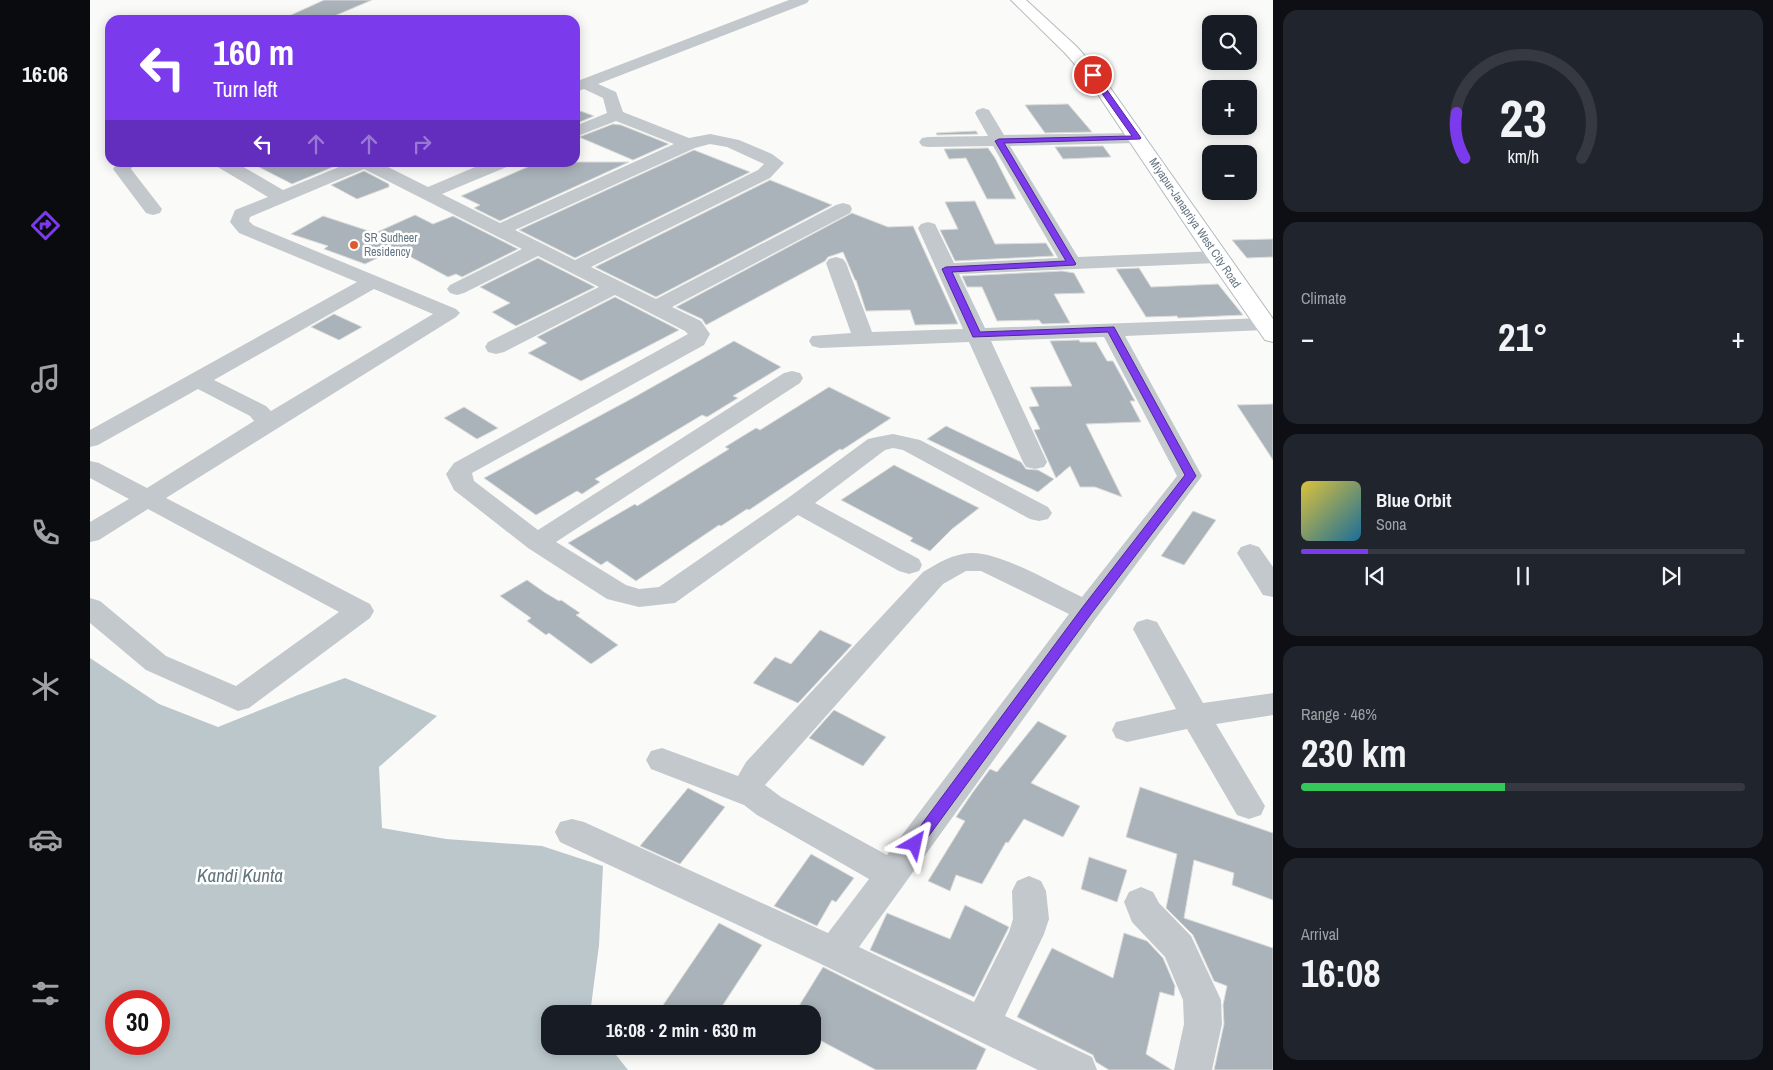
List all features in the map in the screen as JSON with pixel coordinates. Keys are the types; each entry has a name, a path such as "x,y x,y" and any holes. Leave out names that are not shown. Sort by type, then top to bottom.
{"street":[{"path":"580,83 785,0"},
{"path":"580,83 802,0"},
{"name":"Miyapur-Janapriya West City Road","path":"1018,0 1071,50 1093,75 1217,257 1269,329"},
{"path":"580,85 610,95 616,115"},
{"path":"983,113 1072,264"},
{"path":"580,130 616,115 689,144"},
{"path":"928,142 1137,138"},
{"path":"499,230 698,140 722,141 756,152 776,163 764,174 574,268"},
{"path":"124,167 122,169 153,209"},
{"path":"230,167 281,197"},
{"path":"90,534 449,313 246,229 239,222 242,214 281,197 363,167"},
{"path":"377,167 574,268 693,326 699,334 696,340 463,468 458,474 463,485 537,542 617,592 638,598 664,596 797,504 877,444 894,441 911,445 1039,513"},
{"path":"427,194 491,167"},
{"path":"655,308 843,209"},
{"path":"928,228 1035,462"},
{"path":"457,289 537,249"},
{"path":"946,269 1217,257"},
{"path":"836,263 864,339"},
{"path":"90,440 372,282"},
{"path":"496,347 614,288"},
{"path":"820,341 1111,329 1269,329"},
{"path":"834,953 1086,611 1190,476 1111,329"},
{"path":"537,542 792,378"},
{"path":"198,380 258,411 266,420 262,427"},
{"path":"90,468 360,611 238,700 156,663 90,608"},
{"path":"797,504 909,565"},
{"path":"1250,553 1273,588"},
{"path":"755,796 748,784 757,772 933,578 958,563 970,561 987,564 1086,611"},
{"path":"1147,629 1195,716 1249,806"},
{"path":"1127,730 1195,716 1273,704"},
{"path":"662,760 755,796 769,806 892,875"},
{"path":"572,832 834,953 1078,1070"},
{"path":"982,1024 1026,934 1031,919 1029,891"},
{"path":"1141,902 1144,911 1178,947 1202,1000 1203,1024 1193,1070"}],"water":[{"name":"Kandi Kunta","path":"90,658 159,704 218,727 345,678 437,716 379,767 382,828 446,839 542,846 603,866 599,945 591,1005 541,1005 541,1055 616,1055 628,1070 90,1070"}],"building":[{"path":"324,0 372,0 337,15 291,15"},
{"path":"1068,104 1092,132 1045,133 1025,105"},
{"path":"580,111 594,116 580,122"},
{"path":"613,124 621,125 669,144 633,160 580,137"},
{"path":"976,131 978,134 937,135 936,133"},
{"path":"1103,146 1111,157 1063,159 1055,147"},
{"path":"988,148 1016,199 987,199 966,158 949,159 944,149"},
{"path":"694,150 750,172 575,258 519,230"},
{"path":"580,162 629,162 500,221 474,208 480,205 461,196 528,167 580,167"},
{"path":"259,167 333,167 292,184"},
{"path":"364,171 389,184 389,187 357,199 331,185"},
{"path":"770,180 832,205 656,297 595,267"},
{"path":"975,201 995,244 1046,243 1054,256 955,261 940,230 958,229 945,202"},
{"path":"852,213 888,227 913,226 958,324 915,325 910,310 866,311 856,280 843,252 828,257 825,261 706,325 702,319 676,307"},
{"path":"415,215 433,224 453,216 518,249 462,277 456,274 448,277 396,249 365,264 324,249 328,246 291,234 323,216 375,233"},
{"path":"1273,239 1273,257 1247,258 1232,240"},
{"path":"538,258 595,287 516,326 492,312 510,303 480,287"},
{"path":"1139,268 1151,287 1218,284 1243,315 1178,318 1177,316 1146,317 1116,269"},
{"path":"1062,271 1074,273 1085,293 1054,294 1070,323 1042,324 1039,320 997,321 982,287 967,287 962,276"},
{"path":"615,297 679,330 581,381 528,353 547,343 537,337"},
{"path":"334,314 362,327 339,340 311,327"},
{"path":"1079,340 1080,342 1096,342 1107,361 1113,361 1135,401 1130,401 1141,422 1086,424 1122,497 1095,487 1080,487 1070,466 1056,478 1034,430 1040,429 1029,407 1039,406 1030,387 1072,386 1050,341"},
{"path":"734,341 781,367 733,396 738,398 707,417 702,415 595,479 600,482 582,494 577,491 536,515 484,478 631,399"},
{"path":"829,387 891,418 842,450 840,449 749,510 747,509 721,526 719,525 636,581 607,561 601,565 568,543 635,504 637,506 729,449 725,447 756,428 760,430"},
{"path":"1273,404 1273,460 1237,405"},
{"path":"464,407 498,428 477,439 444,418"},
{"path":"946,426 1021,462 1026,469 1038,470 1054,479 1038,492 927,439"},
{"path":"894,465 979,508 952,529 930,551 910,541 913,538 841,500"},
{"path":"1193,511 1216,520 1184,565 1161,556"},
{"path":"527,580 580,613 576,615 618,645 591,664 549,633 546,635 527,621 531,618 500,596"},
{"path":"820,630 852,645 798,703 753,683 775,657 791,664"},
{"path":"834,710 886,737 863,766 809,738"},
{"path":"1038,721 1067,736 1031,783 1080,806 1063,837 1024,819 1008,843 1006,842 982,884 956,875 950,891 928,881 965,821 956,817 973,792 990,769 997,772"},
{"path":"1140,787 1273,833 1273,900 1232,885 1234,873 1194,860 1184,918 1273,948 1273,1070 1214,1070 1224,1024 1223,1005 1227,986 1214,981 1193,935 1166,908 1177,854 1126,837"},
{"path":"688,788 725,807 680,864 640,846"},
{"path":"811,854 854,878 836,902 832,900 817,926 774,906"},
{"path":"1089,857 1127,870 1117,902 1081,889"},
{"path":"965,905 1009,927 974,997 870,950 887,913 950,939"},
{"path":"719,923 762,945 723,1005 663,1005"},
{"path":"1124,933 1147,941 1163,958 1175,986 1174,996 1160,992 1146,1054 1172,1070 1109,1070 1096,1062 1093,1055 1017,1017 1052,948 1113,978"},
{"path":"823,967 986,1049 976,1070 876,1070 821,1041 821,1005 800,1005"}],"place":[{"name":"SR Sudheer Residency","path":"354,245"}],"route":[{"path":"915,844 1086,611 1190,476 1111,329 977,335 946,269 1072,264 999,141 1137,138 1093,75"}]}
